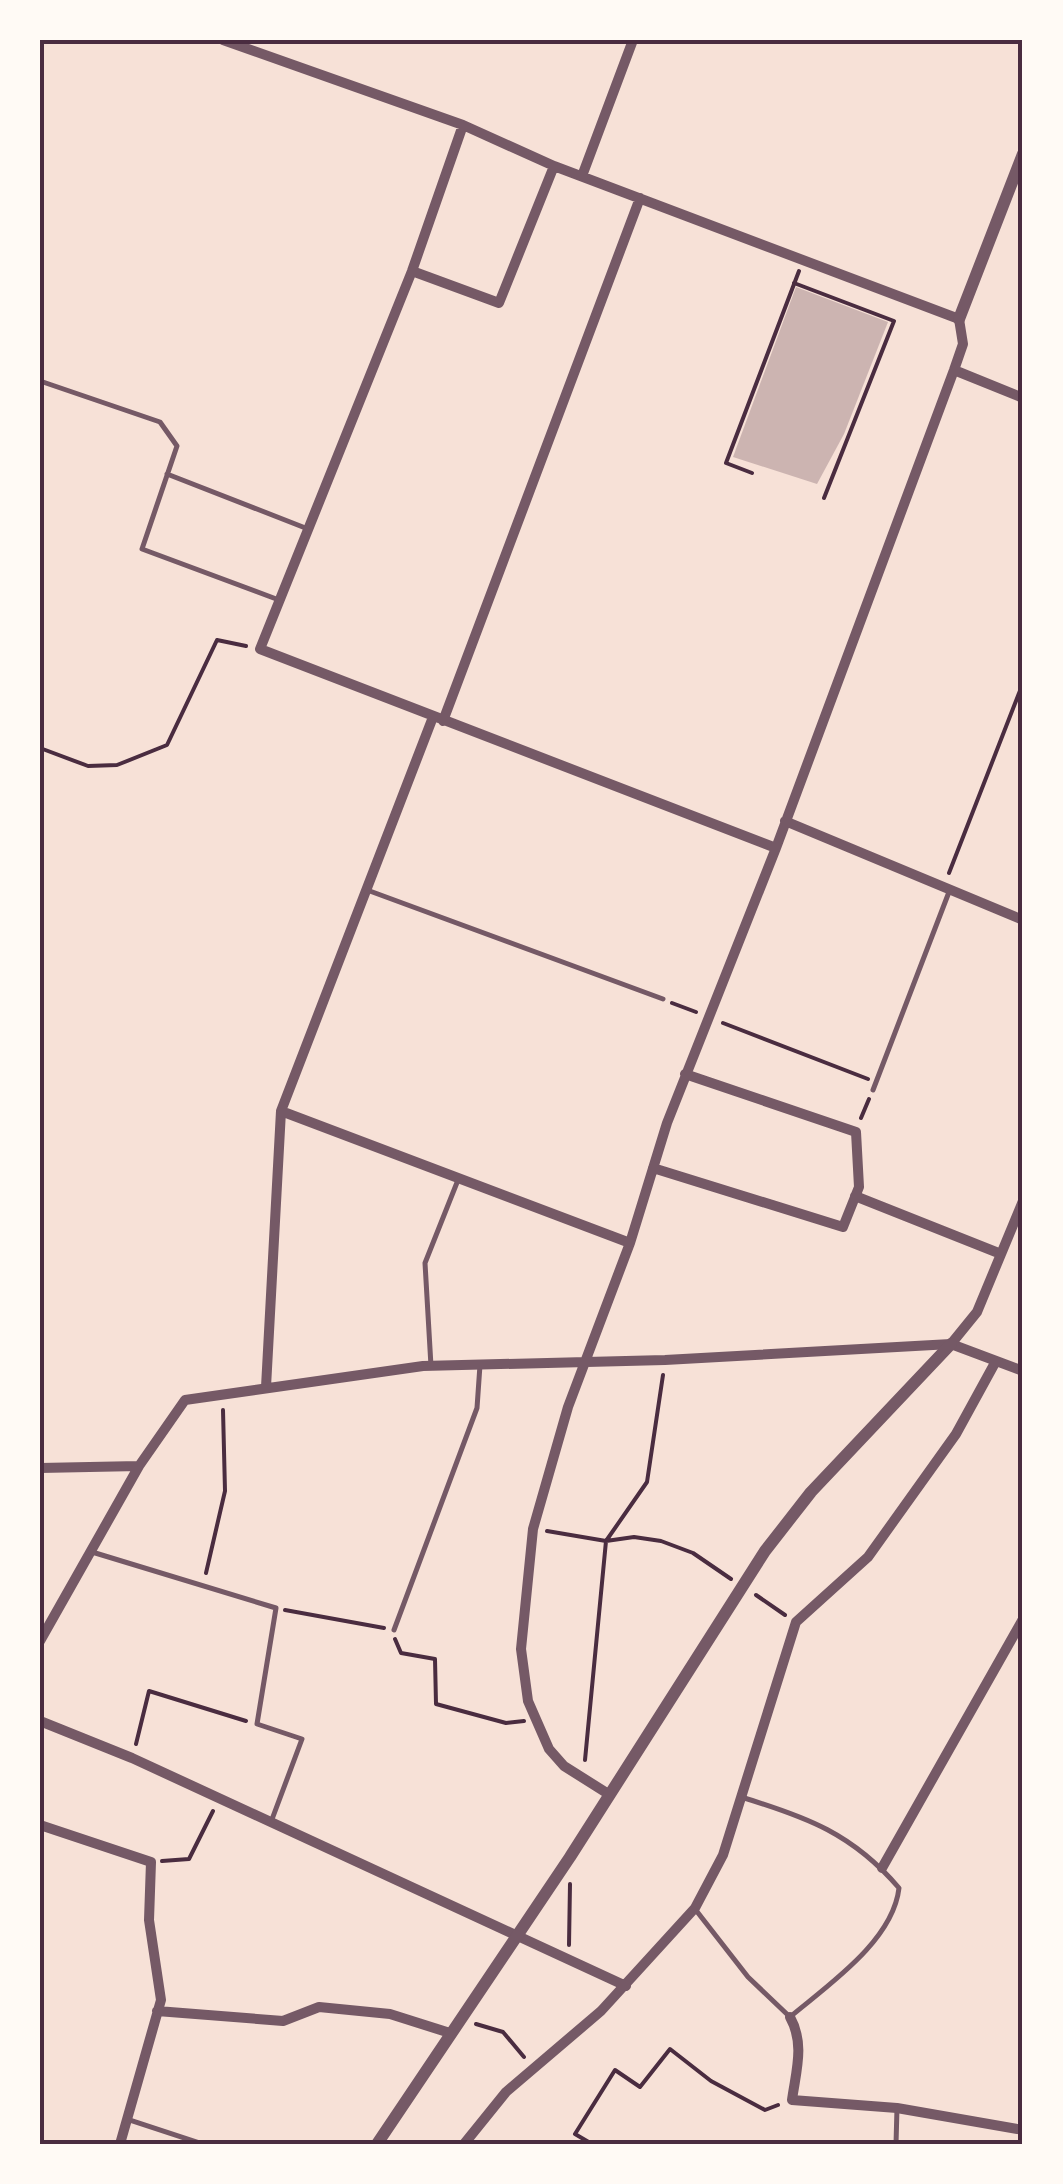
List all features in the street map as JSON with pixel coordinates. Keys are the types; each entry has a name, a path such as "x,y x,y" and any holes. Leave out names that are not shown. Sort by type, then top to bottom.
{"street":[{"path":"224,40 463,124 554,166 959,319"},
{"path":"582,176 633,40"},
{"path":"463,124 412,271 260,649 776,848"},
{"path":"610,1795 564,1766 549,1749 534,1720 520,1649 533,1529 584,1362 630,1243 685,1074 776,848 954,370 963,344 959,319 1023,154"},
{"path":"412,271 499,303 554,166"},
{"path":"266,1388 281,1111 640,198"},
{"path":"954,370 1023,398"},
{"path":"785,821 1023,920"},
{"path":"653,1168 843,1227 859,1187 856,1132 685,1074"},
{"path":"281,1111 630,1243"},
{"path":"855,1196 1001,1254"},
{"path":"376,2144 519,1935 742,1586 811,1492 952,1344 976,1312 1023,1201"},
{"path":"40,1642 139,1466 185,1400 431,1366 666,1360 952,1344 1023,1372"},
{"path":"464,2144 506,2092 626,1986 695,1908 719,1865 796,1622 868,1557 956,1434 996,1361"},
{"path":"40,1468 139,1466"},
{"path":"882,1868 1023,1620"},
{"path":"40,1721 132,1758 626,1986"},
{"path":"40,1825 151,1862 148,1905 161,2000 120,2144"},
{"path":"157,2011 283,2021 319,2007 390,2014 450,2032"},
{"path":"790,2017 798,2031 800,2051 792,2100 897,2108 1023,2130"}],"lane":[{"path":"40,381 160,422 177,446 142,549 280,600"},
{"path":"167,474 308,529"},
{"path":"874,1086 947,888"},
{"path":"367,890 663,1000"},
{"path":"431,1366 426,1263 459,1178"},
{"path":"394,1630 477,1408 480,1365"},
{"path":"92,1552 276,1608 257,1724 302,1739 270,1822"},
{"path":"695,1908 748,1977 790,2017 876,1937 898,1900 899,1888 882,1868 832,1829 741,1798"},
{"path":"896,2144 897,2108"},
{"path":"127,2119 203,2144"}],"path":[{"path":"752,473 726,464 802,262"},
{"path":"794,283 894,321 824,498"},
{"path":"40,748 88,766 117,765 167,746 217,640 260,649"},
{"path":"947,888 1023,682"},
{"path":"663,1000 874,1086 856,1132"},
{"path":"583,1776 606,1541 647,1482 666,1360"},
{"path":"202,1588 225,1491 223,1394"},
{"path":"533,1529 606,1541 634,1537 661,1541 693,1553 796,1622"},
{"path":"276,1608 394,1630 401,1653 435,1658 436,1704 506,1723 534,1720"},
{"path":"132,1758 149,1691 257,1724"},
{"path":"151,1862 189,1859 219,1798"},
{"path":"569,1960 570,1857"},
{"path":"460,2018 503,2032 534,2068"},
{"path":"592,2144 575,2134 614,2070 640,2088 670,2049 710,2080 766,2110 792,2100"}],"building":[{"path":"796,287 888,322 844,434 817,484 733,457"}]}
